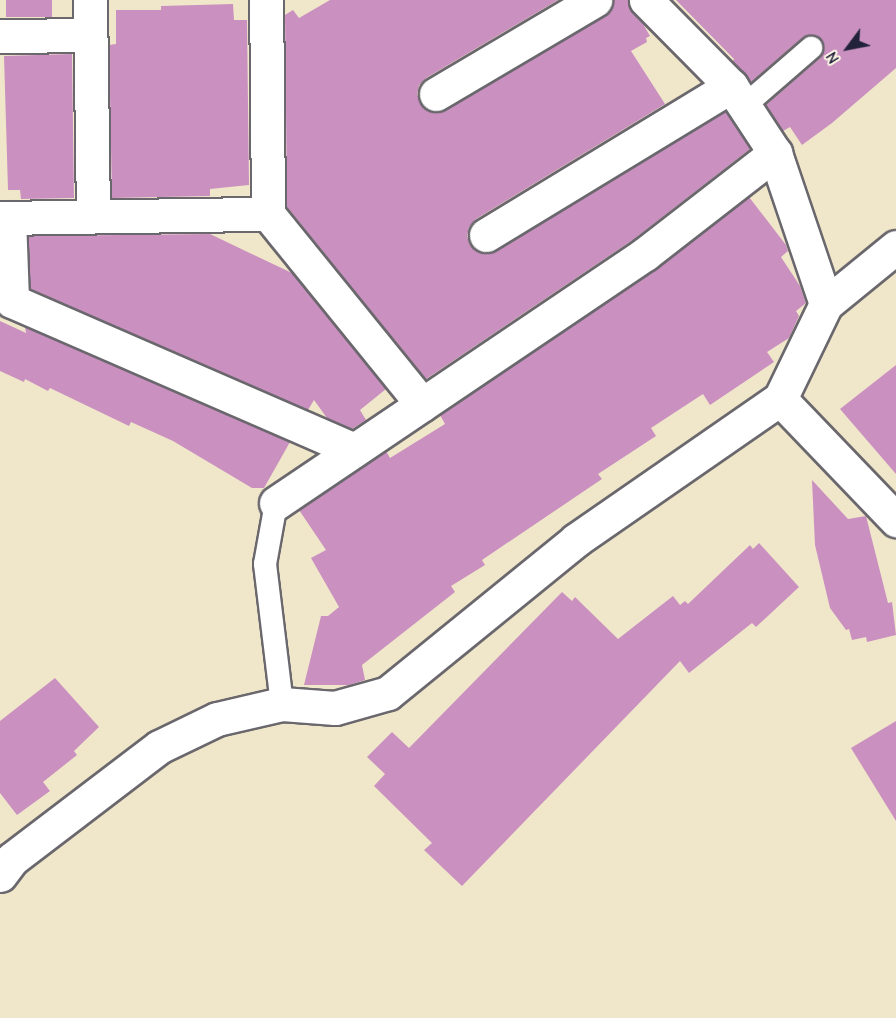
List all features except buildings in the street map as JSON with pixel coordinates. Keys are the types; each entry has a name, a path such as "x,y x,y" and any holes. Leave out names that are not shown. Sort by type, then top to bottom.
{"street":[{"path":"90,0 93,215"},
{"path":"266,0 268,214 422,404"},
{"path":"436,94 595,0"},
{"path":"646,0 737,96 775,153 826,304"},
{"path":"0,36 90,34"},
{"path":"486,235 737,96"},
{"path":"276,502 645,254 775,153"},
{"path":"268,214 5,218 12,301 354,450"},
{"path":"0,876 12,859 159,747 217,719 282,704 335,708 388,693 576,540 780,399 826,304 896,247"},
{"path":"780,399 896,520"}],"lane":[{"path":"737,96 811,48"},
{"path":"276,502 265,564 282,704"}]}
